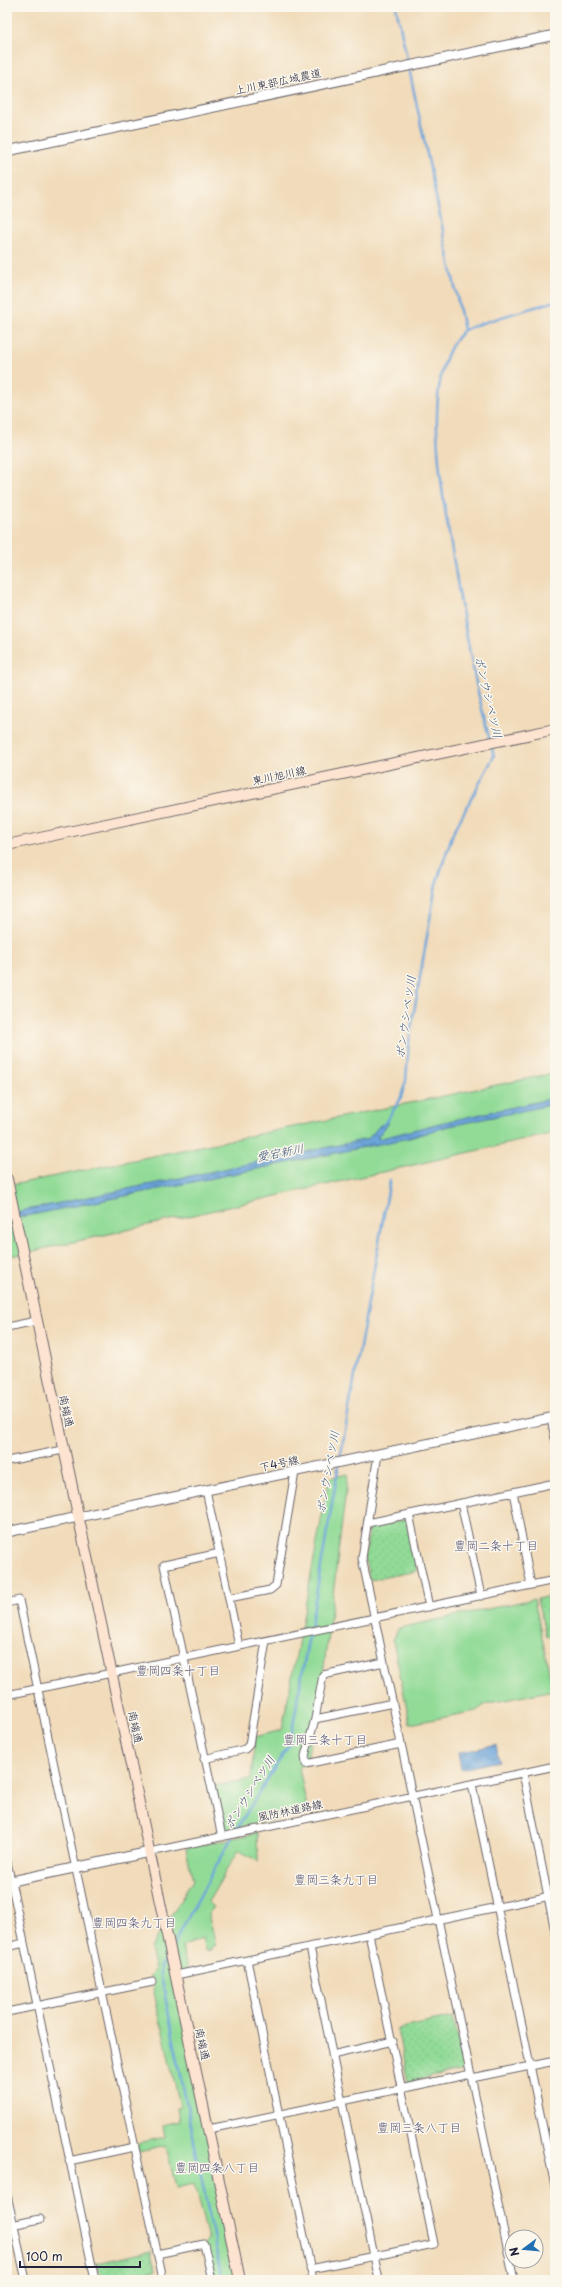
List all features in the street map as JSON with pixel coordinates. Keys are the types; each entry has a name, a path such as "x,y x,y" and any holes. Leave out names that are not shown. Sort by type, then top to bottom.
{"main road":[{"name":"東川旭川線","path":"7,845 555,729"},
{"name":"南端通","path":"7,1180 240,2280"}],"street":[{"name":"上川東部広域農道","path":"7,151 555,35"},
{"path":"7,1327 36,1321"},
{"path":"553,1417 555,1438"},
{"name":"下4号線","path":"7,1532 553,1417"},
{"path":"7,1461 63,1450"},
{"path":"378,1454 362,1558 514,2280"},
{"path":"229,1598 270,1590 276,1585 295,1472"},
{"path":"368,1523 555,1483"},
{"path":"206,1490 239,1646"},
{"path":"513,1492 531,1585"},
{"path":"462,1503 481,1596"},
{"path":"409,1514 429,1607"},
{"path":"220,1553 164,1565 204,1758 223,1836"},
{"path":"7,1695 555,1580"},
{"path":"7,1603 19,1600 163,2280"},
{"path":"204,1758 245,1749 249,1745 266,1641"},
{"path":"384,1662 323,1675 315,1720 305,1756 306,1764 401,1744"},
{"path":"315,1720 393,1703"},
{"name":"風防林道路線","path":"9,1881 555,1766"},
{"path":"523,1773 551,1896 555,1931"},
{"path":"472,1784 555,2186"},
{"path":"7,1862 9,1881 24,1944 95,2280"},
{"path":"176,1975 551,1896"},
{"path":"310,2269 434,2244 393,2041 369,1934"},
{"path":"7,1947 24,1944"},
{"path":"310,1947 379,2280"},
{"path":"247,1960 313,2280"},
{"path":"7,2012 153,1982"},
{"path":"332,2055 393,2041"},
{"path":"209,2129 402,2089 555,2061"},
{"path":"69,2161 134,2147"},
{"path":"7,2195 10,2226 26,2280"},
{"path":"10,2226 40,2220"},
{"path":"157,2254 204,2244 212,2280"}],"green space":[{"path":"555,1073 555,1133 7,1257 7,1186"},
{"path":"348,1474 323,1675 306,1764 299,1767 308,1813 222,1831 213,1786 251,1779 255,1737 282,1730 329,1478"},
{"path":"406,1519 417,1571 370,1580 365,1559 369,1528"},
{"path":"555,1595 555,1633 546,1636 537,1599"},
{"path":"534,1599 553,1690 486,1704 476,1711 410,1724 393,1640 399,1628"},
{"path":"257,1833 258,1861 238,1850 208,1902 214,1907 208,1914 216,1945 211,1947 211,1950 205,1951 202,1938 182,1947 187,1969 176,1975 240,2280 212,2280 204,2244 208,2239 194,2184 176,2188 166,2146 139,2152 137,2143 165,2137 163,2125 179,2121 177,2108 180,2107 150,1975 155,1970 150,1949 193,1880 186,1848"},
{"path":"453,2017 465,2070 408,2082 397,2029"},
{"path":"151,2251 155,2271 113,2280 101,2280 97,2263"}],"water":[{"path":"555,1098 555,1104 445,1127 409,1138 7,1220 7,1214 368,1139 380,1125 389,1123 378,1136 378,1139 444,1122"},
{"path":"496,1745 499,1761 461,1769 458,1753"}],"waterway":[{"path":"396,7 408,63"},
{"path":"409,68 464,330"},
{"name":"ポンウシベツ川","path":"490,741 474,675 440,476 437,409 440,378 449,352 463,331 491,320 555,301"},
{"name":"ポンウシベツ川","path":"383,1126 400,1100 406,1081 409,1041 436,884 453,833 494,756 491,745"},
{"name":"ポンウシベツ川","path":"340,1459 390,1180"},
{"name":"ポンウシベツ川","path":"234,1833 290,1743 339,1464"},
{"name":"ポンウシベツ川","path":"172,1947 232,1837"},
{"name":"ポンウシベツ川","path":"168,1955 161,1967 161,1976 222,2280"}],"district":[{"name":"豊岡二条十丁目","path":"496,1545"},
{"name":"豊岡四条十丁目","path":"178,1670"},
{"name":"豊岡三条十丁目","path":"325,1739"},
{"name":"豊岡三条九丁目","path":"336,1879"},
{"name":"豊岡四条九丁目","path":"134,1922"},
{"name":"豊岡三条八丁目","path":"419,2127"},
{"name":"豊岡四条八丁目","path":"217,2167"}],"water label":[{"name":"愛宕新川","path":"280,1152"}]}
